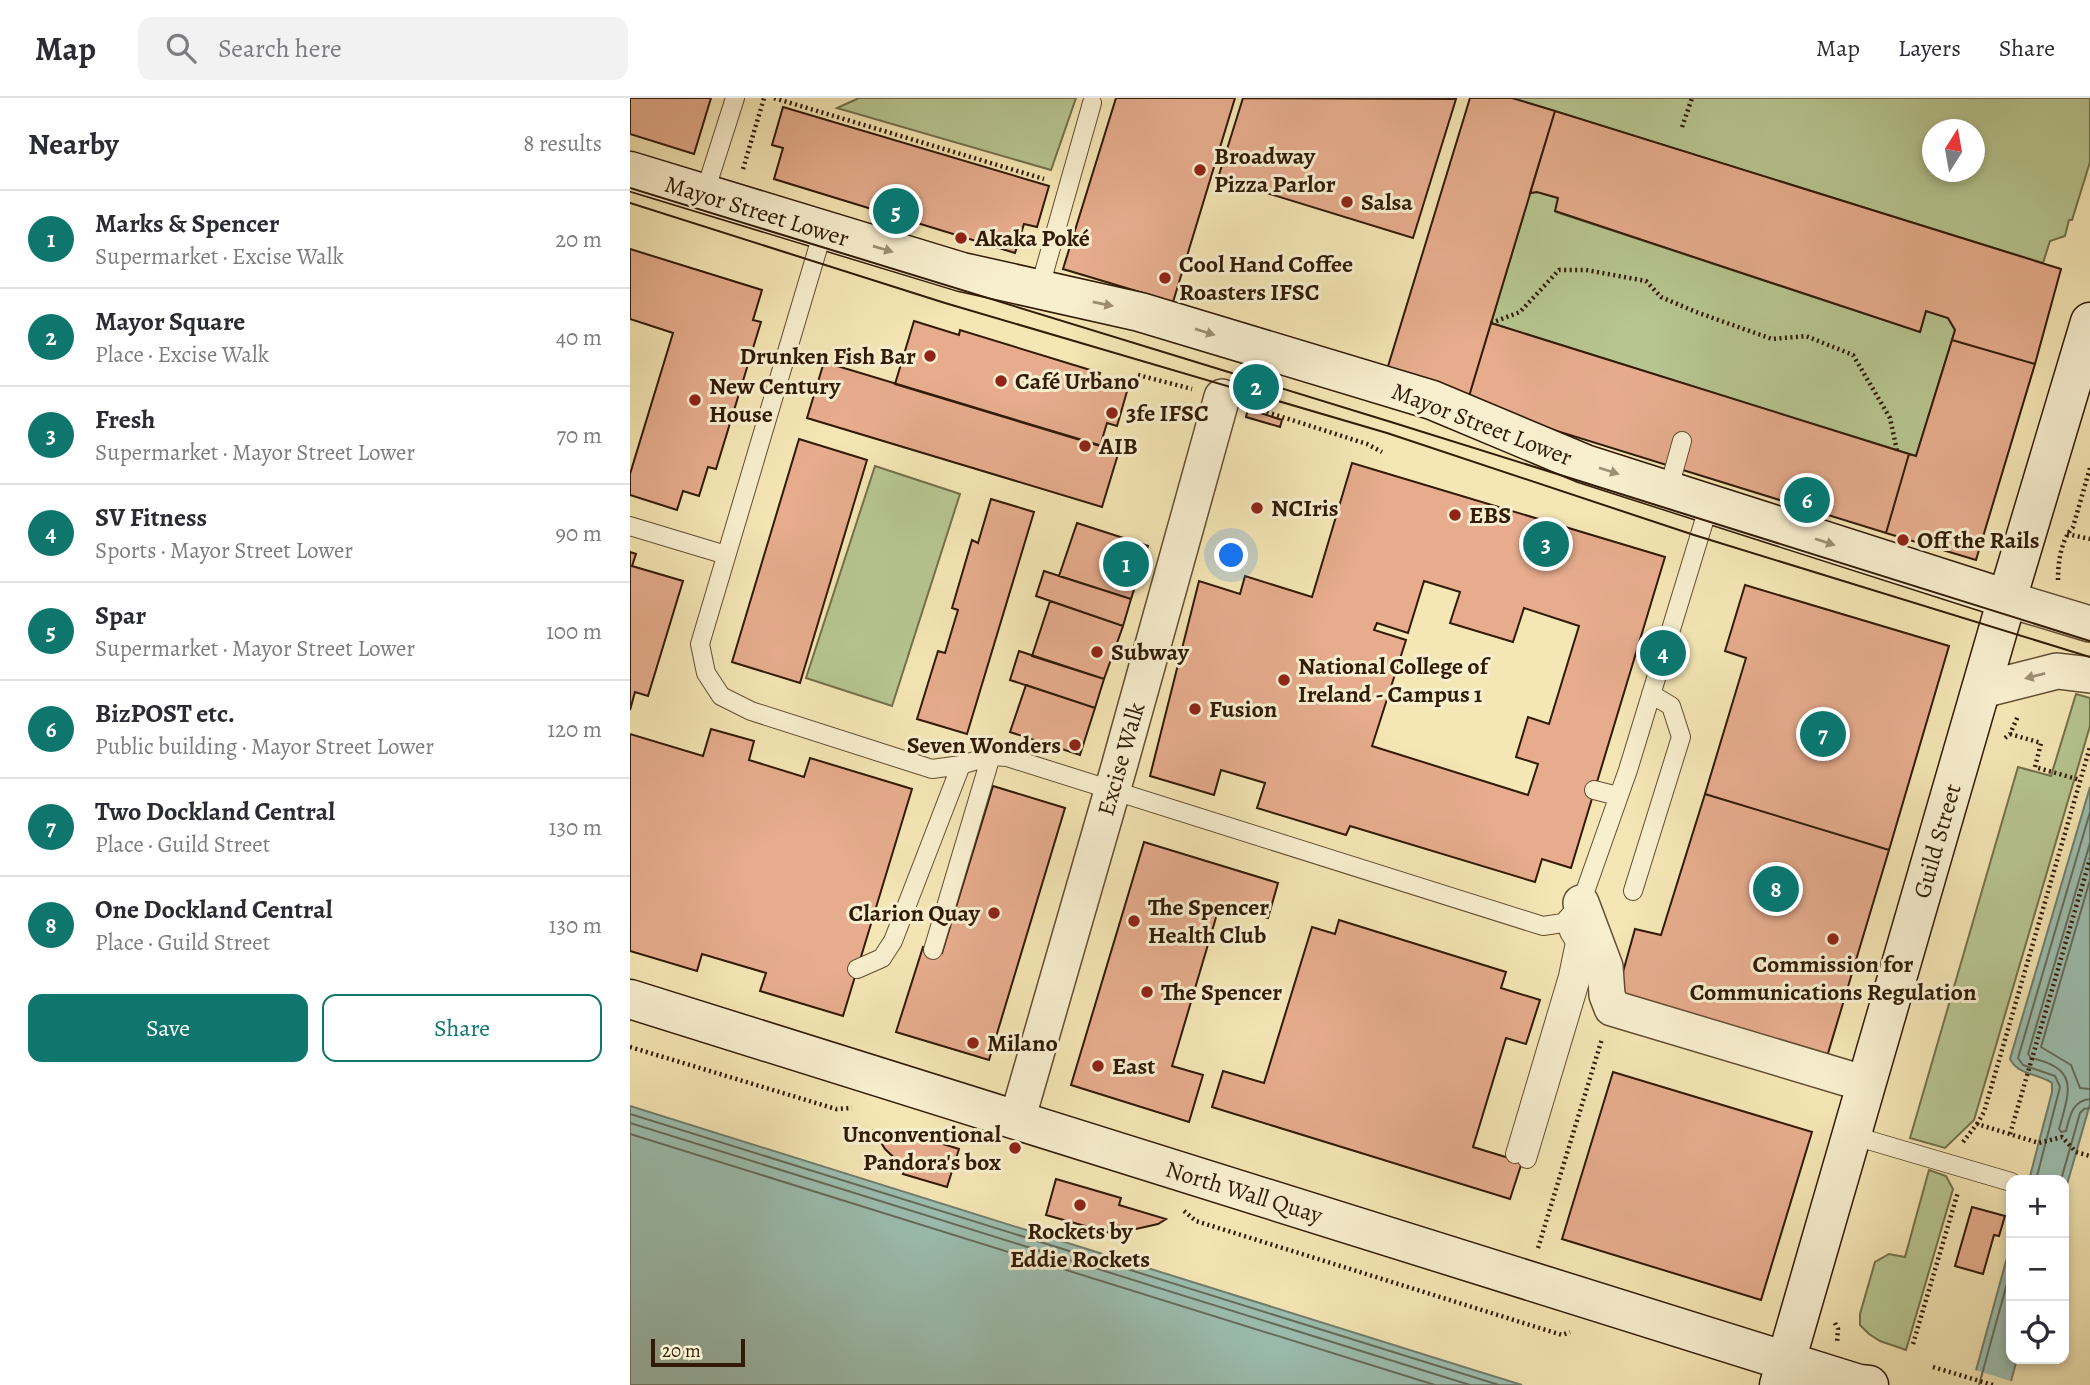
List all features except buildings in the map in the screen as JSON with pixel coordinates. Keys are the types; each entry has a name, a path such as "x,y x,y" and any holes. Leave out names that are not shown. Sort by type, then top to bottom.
{"street":[{"name":"Mayor Street Lower","path":"630,171 961,272 1140,312 1451,402 1585,464 1709,505 1867,548 2007,599"},
{"name":"Guild Street","path":"1782,1373 2090,322"},
{"name":"Excise Walk","path":"1017,1120 1222,397"},
{"path":"2007,599 2090,624"},
{"path":"1982,691 2057,671 2090,675"},
{"path":"1572,913 1605,967 1607,995 1612,1008 1866,1084"},
{"name":"North Wall Quay","path":"630,999 1528,1280 1782,1373 1869,1385"}],"lane":[{"path":"704,195 735,98"},
{"path":"1039,290 1092,103"},
{"path":"823,231 700,644 706,673 721,696 751,710 932,769 961,765 991,756 1007,757 1543,926 1572,913 1618,796 1709,505"},
{"path":"1668,491 1682,441"},
{"path":"630,526 726,555"},
{"path":"1633,891 1681,737 1671,706 1651,694"},
{"path":"933,950 991,756"},
{"path":"857,968 882,958 893,941 961,765"},
{"path":"1594,790 1618,796"},
{"path":"1521,1156 1580,982 1587,947 1572,913"},
{"path":"1851,1135 2006,1180"}],"path":[{"path":"743,169 764,98"},
{"path":"774,98 1054,182"},
{"path":"1682,127 1692,98"},
{"path":"1491,323 1520,312 1559,270 1586,270 1646,281 1661,297 1772,340 1806,337 1853,355 1890,418 1897,451"},
{"path":"1138,375 1222,397 1367,444 1382,452"},
{"path":"2057,590 2058,564 2066,534 2073,527 2090,468"},
{"path":"2066,534 2090,540"},
{"path":"2010,734 2041,743 2035,767 2080,780"},
{"path":"1913,1344 1961,1182 1945,1163 1977,1125 1984,1112 2090,747"},
{"path":"2010,1134 2090,859"},
{"path":"1528,1280 1612,1008"},
{"path":"630,1047 835,1109 855,1107"},
{"path":"1977,1125 2039,1143 2062,1137 2076,1152 2090,1156"},
{"path":"1933,1367 1993,1385"}],"green space":[{"path":"859,98 1076,98 1051,170 837,108"},
{"path":"1512,98 2090,98 2090,162 2065,236 2050,241 2043,263"},
{"path":"1537,192 1558,198 1556,212 1920,332 1926,311 1948,318 1955,330 1916,456 1491,323 1530,193"},
{"path":"875,466 960,494 892,706 806,678"},
{"path":"2076,694 2090,698 2090,726 1974,1120 1945,1148 1910,1138 2018,767 2051,776"},
{"path":"1929,1170 1946,1176 1953,1189 1906,1350 1869,1334 1860,1325 1860,1314 1875,1262 1889,1254 1905,1257"}],"water":[{"path":"2090,787 2090,1104 2069,1178 2069,1175 2030,1175 2052,1083 2018,1069 2010,1059"},
{"path":"630,1106 1464,1367 1522,1385 630,1385"},
{"path":"2006,1261 2006,1364 2016,1364 2010,1385 1972,1385"}],"pier":[{"path":"1972,1369 2014,1382 2013,1385 1968,1385"}],"tram line":[{"path":"630,188 2090,641"},
{"path":"630,203 945,303 1387,433 1694,535 2090,657"}],"place":[{"name":"Broadway Pizza Parlor","path":"1200,170"},
{"name":"Salsa","path":"1347,202"},
{"name":"Spar","path":"896,211"},
{"name":"Akaka Poké","path":"961,238"},
{"name":"Cool Hand Coffee Roasters IFSC","path":"1165,278"},
{"name":"Drunken Fish Bar","path":"930,356"},
{"name":"Café Urbano","path":"1001,381"},
{"name":"Mayor Square","path":"1256,387"},
{"name":"New Century House","path":"695,400"},
{"name":"3fe IFSC","path":"1112,413"},
{"name":"AIB","path":"1085,446"},
{"name":"BizPOST etc.","path":"1807,500"},
{"name":"NCIris","path":"1257,508"},
{"name":"EBS","path":"1455,515"},
{"name":"Off the Rails","path":"1903,540"},
{"name":"Fresh","path":"1546,544"},
{"name":"Marks & Spencer","path":"1126,564"},
{"name":"Subway","path":"1097,652"},
{"name":"SV Fitness","path":"1663,653"},
{"name":"National College of Ireland - Campus 1","path":"1284,680"},
{"name":"Fusion","path":"1195,709"},
{"name":"Two Dockland Central","path":"1823,734"},
{"name":"Seven Wonders","path":"1075,745"},
{"name":"One Dockland Central","path":"1776,889"},
{"name":"Clarion Quay","path":"994,913"},
{"name":"The Spencer Health Club","path":"1134,921"},
{"name":"Commission for Communications Regulation","path":"1833,939"},
{"name":"The Spencer","path":"1147,992"},
{"name":"Milano","path":"973,1043"},
{"name":"East","path":"1098,1066"},
{"name":"Unconventional Pandora's box","path":"1015,1148"},
{"name":"Rockets by Eddie Rockets","path":"1080,1205"}]}
